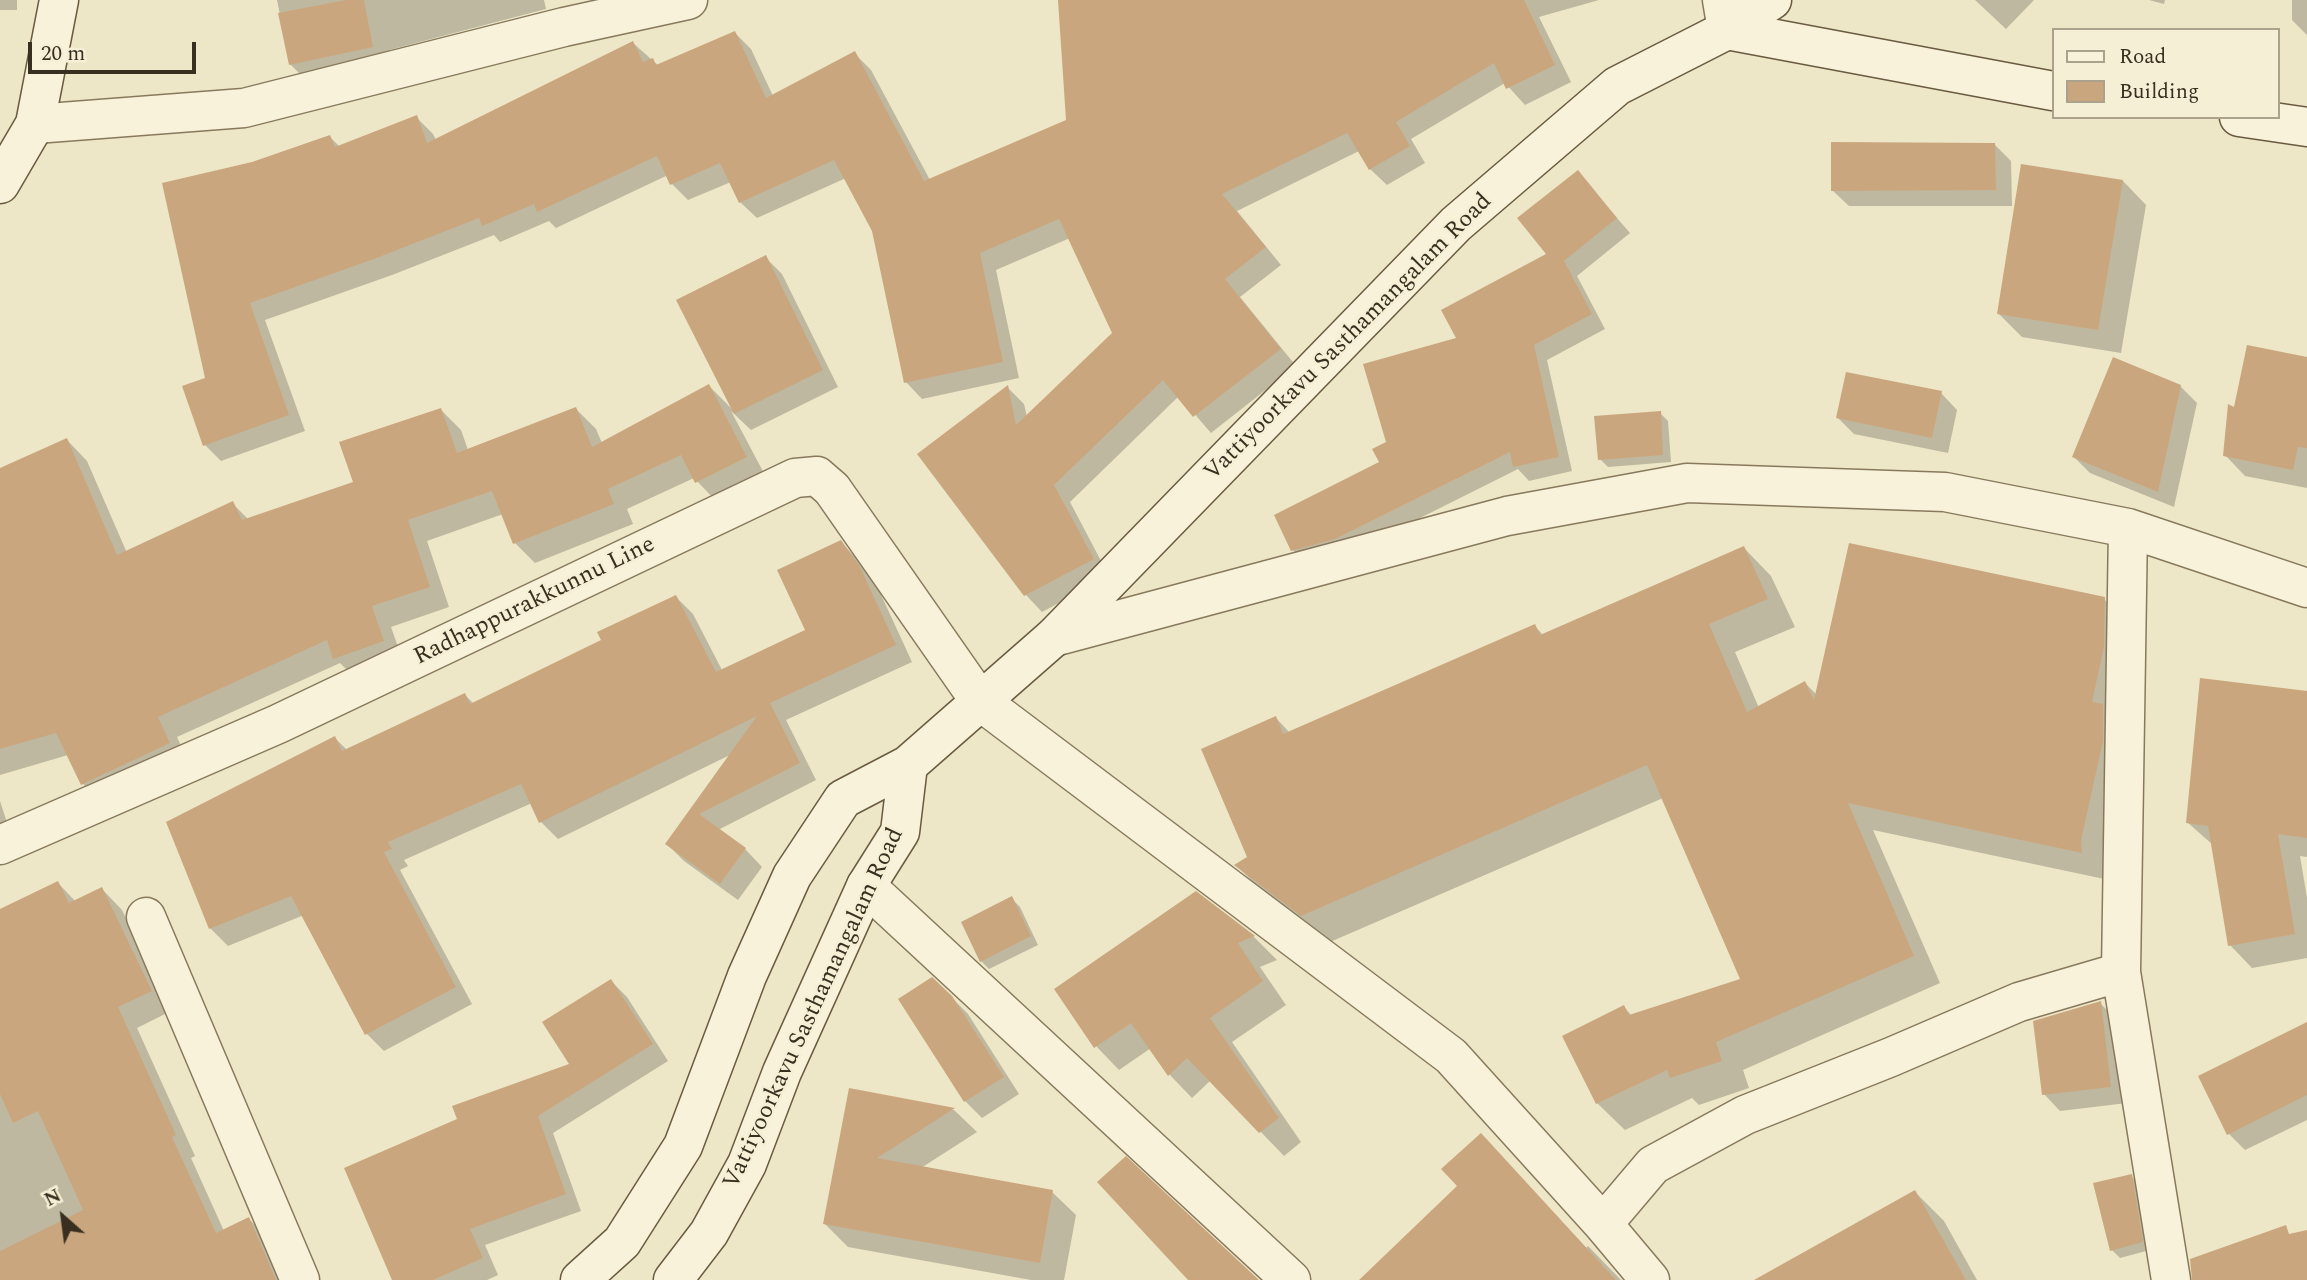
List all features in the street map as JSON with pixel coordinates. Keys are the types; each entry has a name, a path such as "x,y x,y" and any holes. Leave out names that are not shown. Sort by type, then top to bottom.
{"street":[{"path":"0,184 35,124 59,0"},
{"path":"35,124 244,108 564,27 688,0"},
{"name":"Vattiyoorkavu Sasthamangalam Road","path":"580,1280 622,1242 684,1146 747,976 792,876 843,799 908,765 1054,637 1456,224 1617,86 1724,15 1772,0"},
{"path":"1724,15 1866,54 2052,91"},
{"path":"1866,54 2052,85"},
{"path":"2253,119 2307,127"},
{"path":"2261,119 2307,127"},
{"name":"Radhappurakkunnu Line","path":"0,845 278,724 795,478 817,475 832,489 980,701"},
{"path":"1054,637 1507,516 1688,483 1945,492 2128,528 2307,587"},
{"path":"2128,528 2121,972 2171,1280"},
{"path":"980,701 1451,1056 1650,1280"},
{"name":"Vattiyoorkavu Sasthamangalam Road","path":"673,1280 709,1233 747,1164 782,1072 866,886 900,832 908,765"},
{"path":"866,886 1291,1280"},
{"path":"146,916 300,1280"},
{"path":"1603,1224 1653,1164 1745,1115 2019,1003 2121,972"}],"building":[{"path":"346,0 364,0 373,47 289,65 278,13"},
{"path":"1058,0 1524,0 1555,65 1506,89 1494,63 1396,122 1410,146 1369,170 1347,133 1222,194 1266,247 1225,279 1281,349 1193,417 1163,380 1054,485 1094,559 1024,596 917,454 1008,385 1016,425 1112,333 1059,219 980,253 1003,362 904,383 872,231 834,160 739,203 720,163 670,185 657,156 537,212 534,204 482,226 479,218 250,303 289,415 203,446 182,386 205,378 162,183 252,162 330,135 335,147 417,115 427,143 633,41 643,62 653,58 656,65 735,31 766,98 855,51 924,181 1066,120"},
{"path":"1831,142 1995,143 1996,190 1831,191"},
{"path":"2021,164 2123,180 2098,330 1997,314"},
{"path":"1578,170 1617,218 1564,261 1592,314 1534,345 1559,457 1513,467 1510,452 1335,539 1291,551 1274,515 1379,462 1372,449 1386,442 1363,364 1456,338 1441,310 1546,254 1517,218"},
{"path":"766,255 823,370 734,414 676,300"},
{"path":"2247,345 2307,357 2307,448 2298,447 2293,470 2223,456 2228,404 2234,407"},
{"path":"2113,357 2181,385 2158,492 2072,457"},
{"path":"1846,372 1942,391 1932,438 1836,418"},
{"path":"709,384 747,457 695,483 681,455 608,489 614,504 513,544 492,491 408,520 430,587 372,606 384,641 333,659 327,640 158,717 170,743 81,785 56,733 0,749 0,468 67,438 117,555 233,501 242,520 353,482 339,442 441,408 457,453 576,407 592,447"},
{"path":"1661,411 1663,455 1598,460 1594,416"},
{"path":"841,540 860,567 896,645 770,703 800,763 699,814 746,848 720,884 665,844 757,716 539,823 521,784 388,842 392,849 384,852 456,987 365,1035 291,896 209,929 166,822 335,736 342,751 465,693 470,704 601,640 597,632 676,595 716,672 805,630 777,570"},
{"path":"1849,543 2105,597 2104,647 2092,702 2103,704 2103,741 2081,840 2082,853 1848,803 1914,956 1716,1042 1722,1061 1670,1078 1667,1070 1596,1104 1562,1036 1624,1005 1629,1015 1740,979 1647,765 1301,916 1234,865 1247,857 1201,749 1276,716 1283,734 1535,624 1540,635 1744,546 1768,599 1709,624 1747,712 1805,681 1814,700"},
{"path":"2200,678 2307,691 2307,838 2278,834 2295,934 2228,946 2208,826 2186,823"},
{"path":"58,881 69,903 102,887 152,991 118,1007 176,1135 172,1137 216,1233 249,1217 276,1280 0,1280 0,1251 83,1210 38,1111 13,1123 0,1094 0,909"},
{"path":"1196,891 1255,936 1238,943 1263,981 1210,1018 1279,1118 1259,1133 1187,1058 1168,1076 1131,1023 1094,1048 1054,989"},
{"path":"1012,896 1031,936 980,962 961,922"},
{"path":"932,977 952,996 1004,1077 964,1102 898,999"},
{"path":"611,979 653,1044 538,1116 566,1194 470,1229 483,1258 433,1280 392,1280 344,1168 457,1119 452,1106 569,1064 542,1022"},
{"path":"2101,1001 2111,1087 2042,1095 2033,1021"},
{"path":"2307,1022 2307,1095 2227,1135 2198,1076"},
{"path":"849,1088 955,1108 877,1158 1053,1190 1040,1263 823,1224"},
{"path":"1481,1133 1616,1280 1359,1280 1457,1186 1441,1169"},
{"path":"1126,1156 1259,1280 1188,1280 1097,1182"},
{"path":"2132,1174 2143,1242 2110,1251 2093,1183"},
{"path":"1915,1190 1966,1280 1754,1280"},
{"path":"2286,1225 2289,1234 2307,1230 2307,1280 2192,1280 2190,1259"}]}
